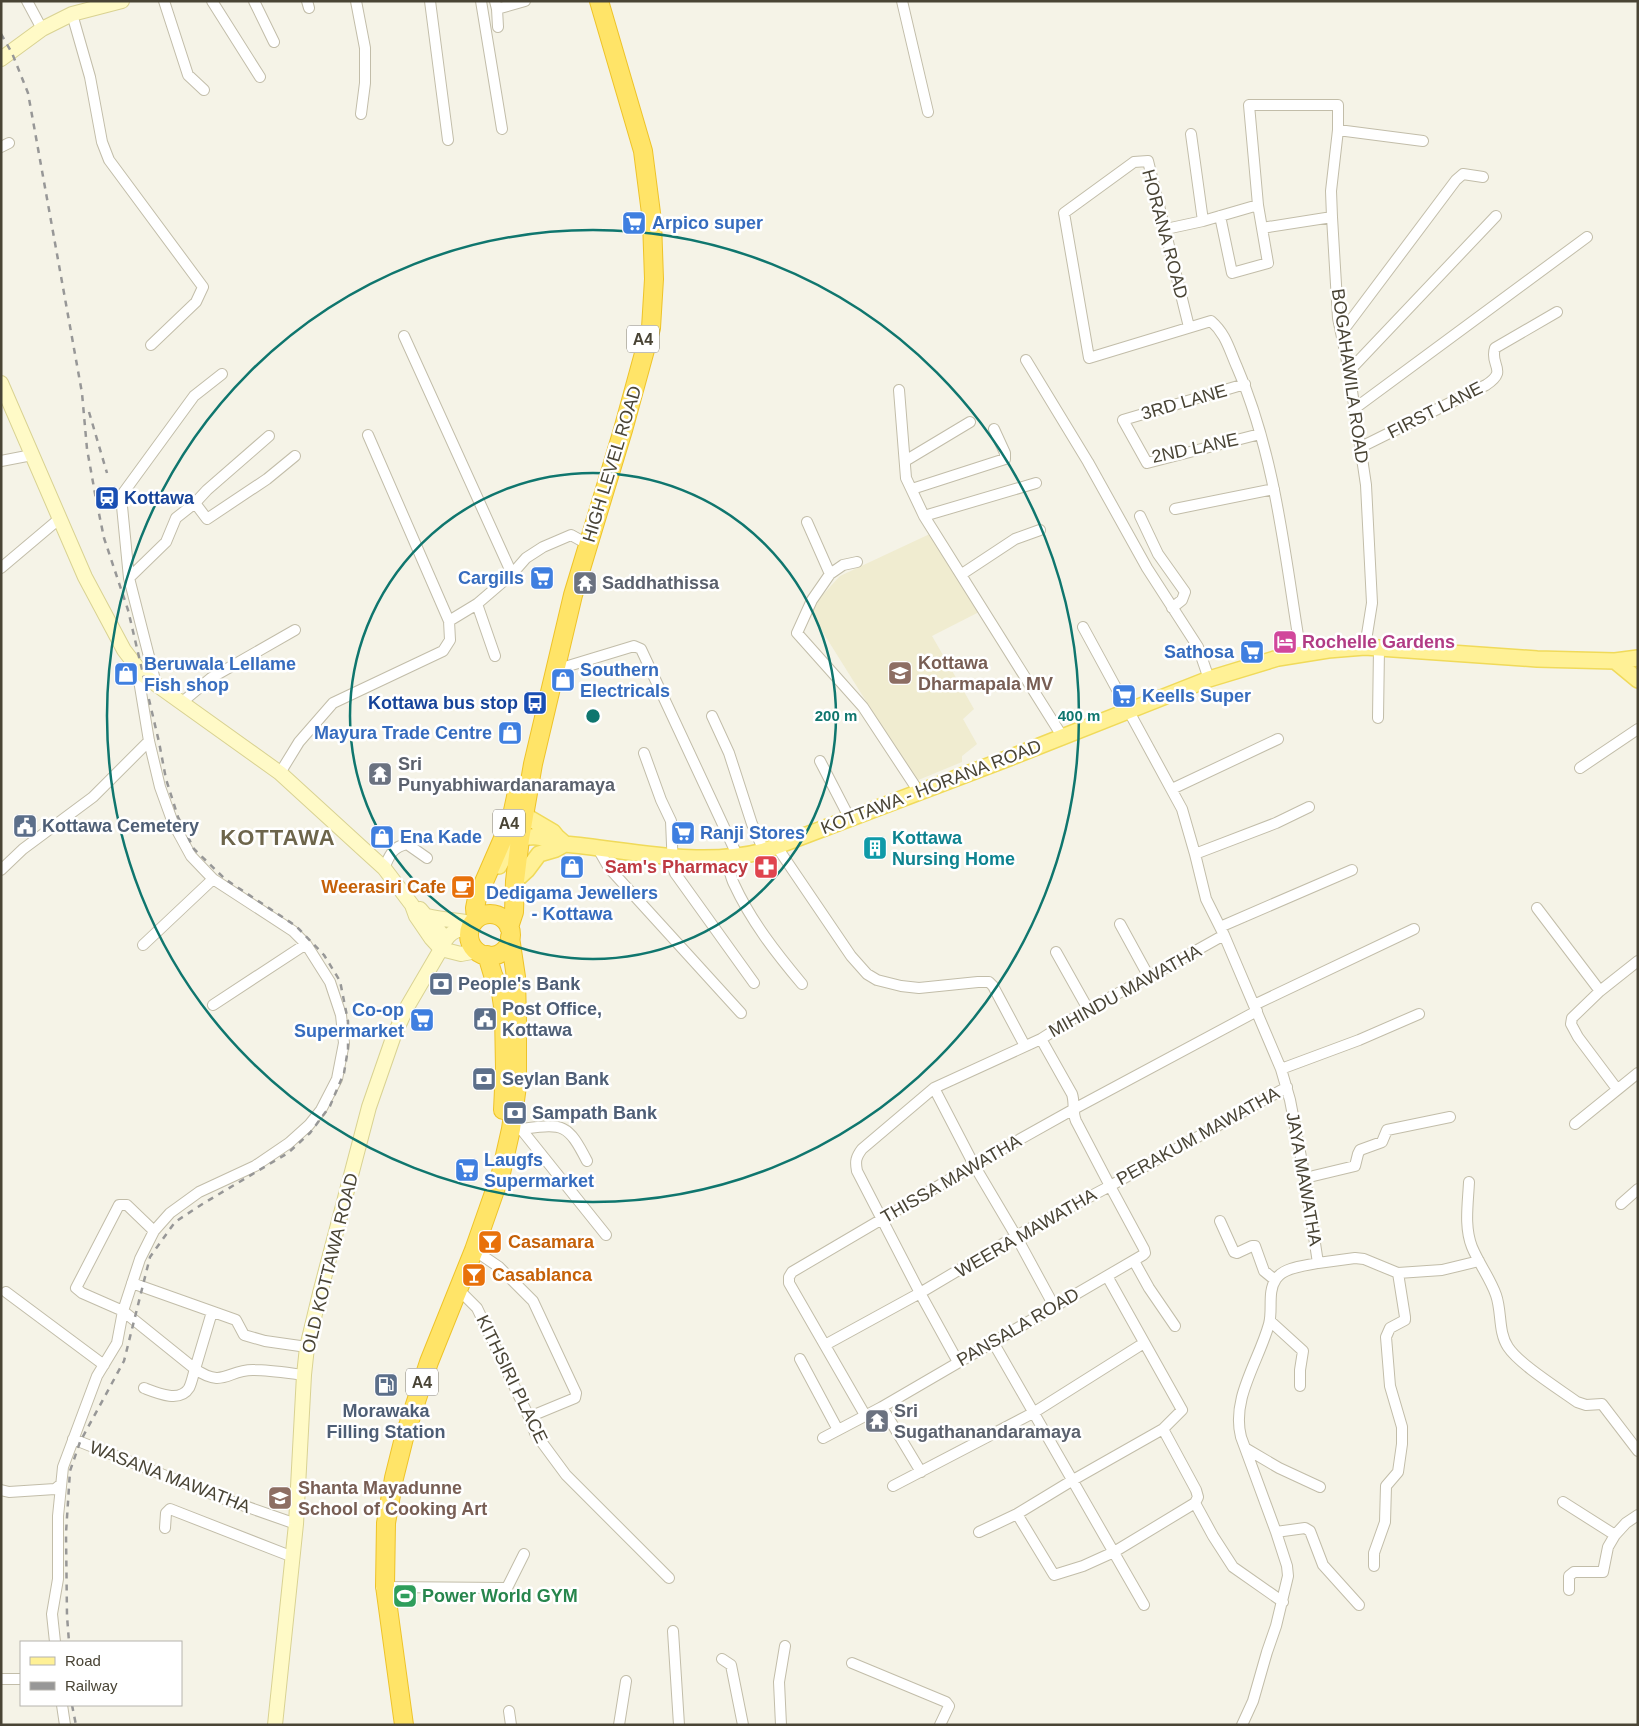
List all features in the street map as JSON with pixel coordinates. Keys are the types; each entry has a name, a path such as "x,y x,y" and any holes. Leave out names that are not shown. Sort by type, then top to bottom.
{"highway":[{"name":"HIGH LEVEL ROAD","path":"473,923 477,898 503,840 514,808 542,678 582,542 621,420 642,348 648,316 647,222 640,152 594,1"},
{"name":"HIGH LEVEL ROAD","path":"404,1725 382,1587 386,1523 404,1438 429,1362 474,1250 516,1129 516,977 509,932 514,912 515,882 524,815 533,764 573,595 623,430 651,328 654,279 652,222 640,152 599,1"},
{"path":"494,914 500,917 509,932 505,949 500,953 482,953 470,941 473,923 481,916 494,914"},
{"name":"HIGH LEVEL ROAD","path":"398,1725 382,1587 380,1522 388,1477 399,1436 423,1360 458,1274 491,1171 501,1126 505,1068 504,1013 501,993 482,953"}],"main road":[{"name":"KOTTAWA - HORANA ROAD","path":"520,839 530,837 551,839 597,847 672,856 732,858 771,849 1209,679 1253,665 1301,654 1372,647 1537,659 1615,661 1638,658"},
{"path":"1615,661 1638,680"},
{"path":"524,815 552,832 561,841"},
{"path":"485,881 497,868 507,850 520,839"},
{"name":"KOTTAWA - HORANA ROAD","path":"515,882 539,854 561,841"}],"street":[{"path":"27,1 42,29"},
{"path":"1,59 42,29 72,14 122,1"},
{"path":"164,1 188,75 204,90"},
{"path":"212,1 260,77"},
{"path":"254,1 274,42"},
{"path":"356,1 365,48 365,83 361,114"},
{"path":"430,1 448,140"},
{"path":"481,1 502,129"},
{"path":"498,27 496,5 525,1"},
{"path":"902,1 928,112"},
{"path":"72,14 90,77 102,142 109,160 203,287 196,302 151,345"},
{"name":"BOGAHAWILA ROAD","path":"1258,205 1249,106 1338,106 1338,130 1330,191 1338,318 1349,371 1366,486 1372,603 1372,647 1378,718"},
{"path":"1338,130 1423,141"},
{"path":"1191,134 1203,221"},
{"name":"HORANA ROAD","path":"1190,326 1148,161 1134,162 1064,213 1089,358 1211,321 1221,330 1252,404 1274,489 1301,654"},
{"path":"1342,332 1456,180 1463,174 1483,177"},
{"path":"1166,229 1203,221 1220,216 1258,205 1268,263 1232,273 1220,216"},
{"path":"1349,371 1496,216"},
{"path":"1262,228 1332,217"},
{"path":"1354,409 1588,237"},
{"name":"FIRST LANE","path":"1361,447 1495,379 1498,374 1493,352 1495,348 1558,312"},
{"path":"404,336 512,574"},
{"path":"1026,360 1088,462 1147,568 1198,647 1209,679"},
{"path":"156,684 129,578 121,496 194,396 222,374"},
{"path":"1,383 85,577 124,650 143,675 280,772 384,868 412,905 431,938 461,954 482,953"},
{"name":"3RD LANE","path":"1123,420 1245,384"},
{"path":"899,390 906,478 924,516 1062,736"},
{"name":"2ND LANE","path":"1123,420 1147,463 1260,434"},
{"path":"905,461 970,422"},
{"path":"912,489 1005,459 1005,452 994,429"},
{"path":"280,772 299,742 333,703 443,651 450,640 449,621 368,435"},
{"path":"129,578 166,542 176,518 269,436"},
{"path":"1,461 32,455"},
{"path":"195,503 207,519 267,479 295,456"},
{"path":"924,516 1036,483"},
{"path":"1175,509 1274,489"},
{"path":"1140,516 1158,554 1185,592 1182,600 1172,608"},
{"path":"1,568 59,519"},
{"path":"807,522 830,574"},
{"path":"962,574 1015,540 1040,530"},
{"path":"449,621 478,604 512,574 526,558 543,547 571,535 582,542"},
{"path":"857,562 843,565 830,574 812,600 797,633 863,708 919,792"},
{"path":"478,604 495,656"},
{"name":"JAYA MAWATHA","path":"1083,626 1182,809 1206,899 1256,1008 1287,1087 1305,1178 1318,1262 1288,1270 1280,1274 1275,1280"},
{"path":"181,703 211,678 295,630"},
{"path":"555,670 634,646 641,649 732,858 734,884 777,955 802,984"},
{"path":"55,1641 52,1614 58,1579 58,1516 63,1468 97,1376 117,1343 123,1311 140,1259 154,1231 170,1214 199,1192 255,1166 289,1143 308,1125 321,1110 337,1079 344,1043 341,1014 330,982 306,944 293,931 213,878 191,856 173,823 160,787 149,741 137,667"},
{"path":"712,716 729,753 752,824 851,956 867,974 877,980 919,988 988,982 993,986 1026,1046"},
{"path":"1580,768 1638,728"},
{"path":"1172,789 1278,739"},
{"path":"1,870 23,850 93,797 149,741"},
{"path":"644,753 660,800 671,821 672,856 675,873 754,983"},
{"path":"820,761 850,819"},
{"path":"1195,854 1276,823 1309,807"},
{"path":"384,868 392,850 407,844 426,858"},
{"path":"597,847 609,868 741,1014"},
{"name":"MIHINDU MAWATHA","path":"958,1362 920,1294 857,1171 855,1162 862,1149 934,1088 1040,1039 1088,1008 1150,977 1222,931 1352,870"},
{"path":"143,945 213,878"},
{"path":"412,905 419,908 427,916 443,944"},
{"path":"1536,908 1600,992"},
{"path":"427,916 473,923"},
{"path":"443,944 452,932 473,923"},
{"path":"1120,924 1150,977"},
{"name":"THISSA MAWATHA","path":"865,1415 789,1283 789,1277 795,1268 1074,1108 1256,1008 1414,929"},
{"path":"213,1005 306,944"},
{"name":"OLD KOTTAWA ROAD","path":"275,1725 296,1524 307,1347 369,1107 393,1038 406,1009 443,944"},
{"path":"1056,952 1088,1008"},
{"path":"1617,1089 1578,1037 1571,1024 1572,1018 1638,961"},
{"path":"1281,1069 1359,1040 1419,1014"},
{"name":"WEERA MAWATHA","path":"825,1345 920,1294 1016,1236 1110,1186 1076,1121 1072,1094 1040,1039"},
{"path":"1575,1124 1638,1073"},
{"name":"PERAKUM MAWATHA","path":"1110,1186 1287,1087"},
{"path":"934,1088 974,1165 1054,1306"},
{"path":"1305,1178 1355,1166 1360,1150 1382,1142 1386,1130 1450,1117"},
{"path":"516,1129 552,1125 560,1127 575,1138 587,1161"},
{"path":"516,1129 606,1235"},
{"path":"1469,1182 1467,1221 1472,1245 1497,1296 1503,1336 1508,1348 1518,1359 1577,1402 1586,1405 1602,1404 1638,1451"},
{"path":"1110,1186 1144,1249 1145,1253 1134,1261 1149,1288 1175,1326"},
{"path":"1620,1204 1638,1189"},
{"path":"154,1231 126,1206 119,1205 76,1288 82,1294 123,1311 206,1376 220,1378 252,1370 304,1375"},
{"path":"1220,1221 1234,1252 1255,1246 1264,1271 1275,1280 1271,1294 1270,1321 1239,1405 1238,1427 1288,1570 1283,1602 1253,1701 1242,1725"},
{"path":"474,1250 500,1267 533,1301 576,1394 575,1398 529,1417"},
{"path":"1318,1262 1356,1258 1364,1259 1398,1272 1442,1270 1479,1261"},
{"name":"PANSALA ROAD","path":"823,1438 882,1407 1134,1261"},
{"path":"1374,1566 1374,1553 1385,1522 1386,1486 1398,1472 1402,1444 1402,1427 1390,1386 1386,1346 1390,1328 1405,1320 1398,1272"},
{"path":"980,1532 1017,1514 1163,1429 1182,1410 1107,1276"},
{"path":"132,1283 236,1320 244,1334 265,1341 307,1347"},
{"name":"KITHSIRI PLACE","path":"458,1289 477,1308 535,1433 566,1475 669,1578"},
{"path":"6,1292 104,1365"},
{"path":"144,1388 162,1395 178,1396 188,1389 212,1312"},
{"path":"1270,1321 1302,1351 1300,1386"},
{"path":"993,1342 1144,1605"},
{"path":"893,1486 1033,1413 1144,1343"},
{"path":"800,1359 838,1430"},
{"path":"882,1407 921,1472"},
{"path":"1017,1514 1054,1575 1083,1566 1114,1552 1195,1502 1198,1497 1163,1429"},
{"name":"WASANA MAWATHA","path":"73,1439 219,1497 296,1524"},
{"path":"1245,1448 1279,1468 1320,1487"},
{"path":"1,1490 9,1492 55,1489 61,1484"},
{"path":"1195,1502 1213,1536 1233,1567 1283,1602"},
{"path":"1563,1502 1615,1535"},
{"path":"165,1528 166,1513 170,1509 293,1557"},
{"path":"1569,1590 1569,1576 1574,1572 1603,1572 1608,1548 1615,1535 1626,1523 1638,1516"},
{"path":"1276,1532 1305,1528 1310,1531 1323,1565 1358,1605"},
{"path":"382,1587 507,1588 524,1554"},
{"path":"673,1632 679,1725"},
{"path":"781,1725 779,1682 786,1646"},
{"path":"722,1659 731,1665 743,1725"},
{"path":"852,1662 946,1702 948,1708 940,1725"},
{"path":"1,1679 20,1679"},
{"path":"619,1725 626,1681"},
{"path":"62,1706 66,1725"},
{"path":"509,1711 511,1725"}],"shaded area":[{"name":"Kottawa Dharmapala MV","path":"934,532 983,610 932,636 974,709 963,719 977,744 962,756 962,762 916,781 809,610 840,576"}],"railway":[{"path":"1,34 12,53 28,93 82,393 87,449 104,538 128,610 166,779 178,817 194,849 225,879 296,926 324,955 340,981 348,1021 348,1049 344,1073 330,1106 310,1133 288,1153 175,1222 150,1257 124,1361 80,1442 70,1471 66,1533 69,1641"},
{"path":"89,412 107,473"},
{"path":"72,1706 76,1725"}],"place":[{"name":"Arpico super","path":"634,223"},
{"name":"Kottawa","path":"107,498"},
{"name":"Cargills","path":"542,578"},
{"name":"Saddhathissa","path":"585,583"},
{"name":"Rochelle Gardens","path":"1285,642"},
{"name":"Sathosa","path":"1252,652"},
{"name":"Kottawa Dharmapala MV","path":"900,673"},
{"name":"Beruwala Lellame Fish shop","path":"126,674"},
{"name":"Southern Electricals","path":"563,680"},
{"name":"Keells Super","path":"1124,696"},
{"name":"Kottawa bus stop","path":"535,703"},
{"name":"Mayura Trade Centre","path":"510,733"},
{"name":"Sri Punyabhiwardanaramaya","path":"380,774"},
{"name":"Kottawa Cemetery","path":"25,826"},
{"name":"Ranji Stores","path":"683,833"},
{"name":"Ena Kade","path":"382,837"},
{"name":"Kottawa Nursing Home","path":"875,848"},
{"name":"Dedigama Jewellers - Kottawa","path":"572,867"},
{"name":"Sam's Pharmacy","path":"766,867"},
{"name":"Weerasiri Cafe","path":"463,887"},
{"name":"People's Bank","path":"441,984"},
{"name":"Post Office, Kottawa","path":"485,1019"},
{"name":"Co-op Supermarket","path":"422,1020"},
{"name":"Seylan Bank","path":"484,1079"},
{"name":"Sampath Bank","path":"515,1113"},
{"name":"Laugfs Supermarket","path":"467,1170"},
{"name":"Casamara","path":"490,1242"},
{"name":"Casablanca","path":"474,1275"},
{"name":"Morawaka Filling Station","path":"386,1385"},
{"name":"Sri Sugathanandaramaya","path":"877,1421"},
{"name":"Shanta Mayadunne School of Cooking Art","path":"280,1498"},
{"name":"Power World GYM","path":"405,1596"}],"district":[{"name":"KOTTAWA","path":"278,837"}]}
